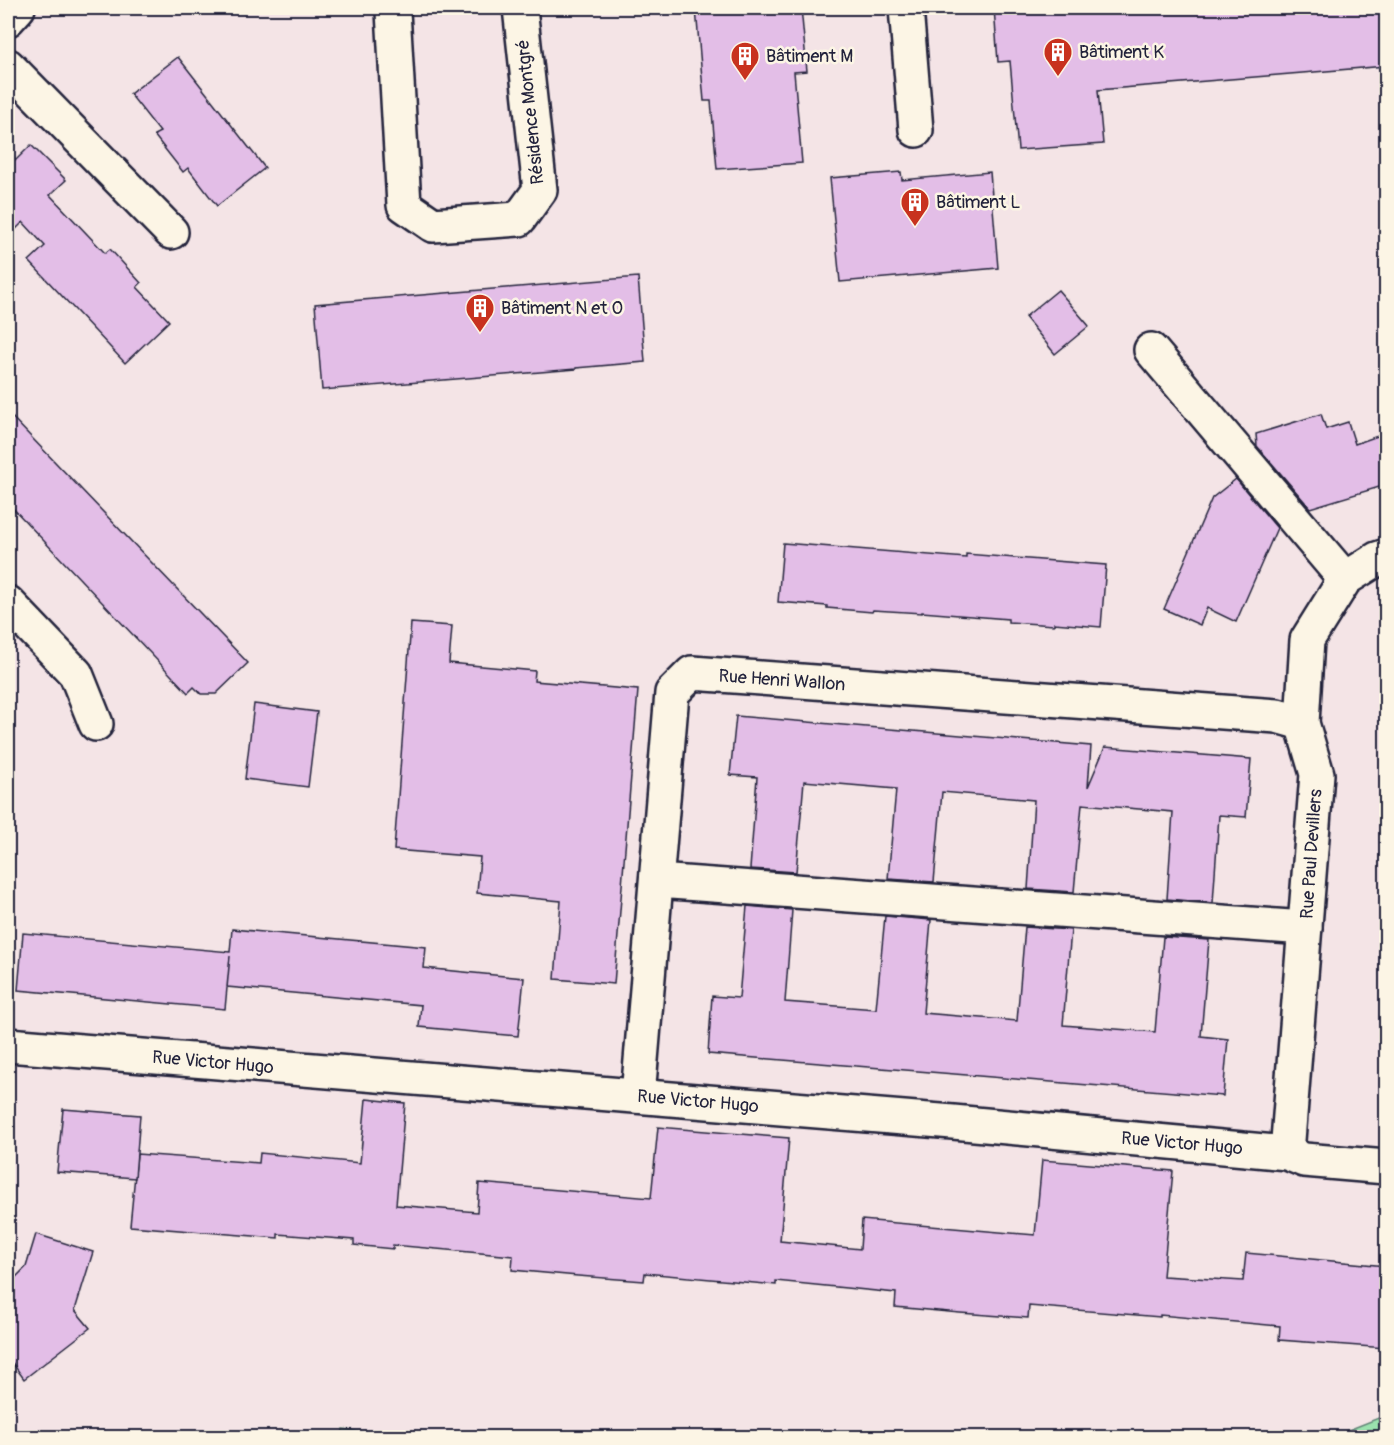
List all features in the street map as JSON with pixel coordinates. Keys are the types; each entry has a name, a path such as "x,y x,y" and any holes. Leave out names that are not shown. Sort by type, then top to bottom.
{"street":[{"path":"8,19 18,8"},
{"name":"Résidence Montgré","path":"393,9 404,205 433,225 519,219 540,190 520,8"},
{"path":"906,8 916,130"},
{"path":"8,66 171,232"},
{"path":"1151,350 1346,579 1377,559 1386,556"},
{"name":"Rue Paul Devillers","path":"1287,1154 1317,774 1302,723 1307,640 1346,579"},
{"path":"8,603 76,674 96,724"},
{"name":"Rue Henri Wallon","path":"638,1096 672,693 692,674 1277,716 1302,723"},
{"path":"657,880 1305,928"},
{"name":"Rue Victor Hugo","path":"8,1045 953,1122 1287,1154 1304,1160 1386,1167"}],"green space":[{"path":"1386,1415 1386,1437 1331,1437"},
{"path":"343,1429 395,1437 342,1437"}],"building":[{"name":"Bâtiment M","path":"801,8 807,71 794,72 802,163 717,169 711,101 704,101 696,9"},
{"path":"994,8 1386,8 1386,66 1098,90 1103,144 1018,150 1010,61 998,62"},
{"path":"178,57 265,168 217,206 188,168 183,172 154,135 160,132 130,94"},
{"path":"31,145 66,180 50,195 105,253 110,249 141,283 137,287 169,321 125,363 29,261 45,246 23,222 8,237 8,150 16,160"},
{"name":"Bâtiment L","path":"901,172 902,180 990,172 998,268 840,282 830,178"},
{"name":"Bâtiment N et O","path":"638,277 645,362 322,390 315,304"},
{"path":"1058,290 1089,326 1055,354 1025,317"},
{"path":"8,413 248,663 216,694 201,694 194,687 188,693 8,503"},
{"path":"1321,414 1326,429 1348,422 1355,444 1386,433 1386,485 1310,508 1257,446 1256,434"},
{"path":"1236,479 1277,528 1236,622 1207,608 1200,625 1164,609 1212,498"},
{"path":"783,543 966,558 966,554 1106,565 1101,627 1008,622 1008,619 922,612 873,610 872,612 778,602"},
{"path":"411,623 452,626 449,663 535,671 534,681 638,690 614,984 555,979 561,901 477,893 480,857 394,850"},
{"path":"254,704 317,712 308,787 245,779"},
{"path":"736,716 1091,746 1088,787 1105,747 1251,759 1246,817 1219,815 1213,903 1167,899 1173,812 1082,804 1074,892 1028,889 1034,800 942,792 934,882 888,879 896,789 804,781 796,872 750,869 757,777 730,775"},
{"path":"747,906 792,910 785,1002 876,1009 885,916 931,920 923,1013 1017,1021 1025,927 1071,930 1063,1025 1155,1032 1163,937 1209,940 1201,1036 1228,1039 1223,1096 708,1054 712,996 739,998"},
{"path":"232,929 426,947 424,968 524,978 518,1036 419,1027 421,1005 227,987 225,1009 18,990 23,933 230,952"},
{"path":"366,1099 405,1103 396,1205 477,1212 479,1183 651,1198 658,1127 789,1138 780,1241 860,1249 862,1220 1035,1235 1042,1160 1173,1171 1163,1276 1243,1281 1246,1253 1386,1266 1386,1348 1279,1340 1280,1326 1029,1306 1028,1318 960,1313 895,1307 896,1293 776,1281 776,1285 645,1273 644,1281 578,1276 512,1270 513,1256 393,1245 393,1249 354,1245 354,1240 278,1234 278,1238 130,1226 137,1154 259,1163 260,1153 360,1163"},
{"path":"63,1109 140,1115 135,1178 57,1172"},
{"path":"36,1234 93,1252 75,1310 90,1328 24,1379 8,1357 8,1285 26,1267"}],"place":[{"name":"Bâtiment K","path":"1058,78"},
{"name":"Bâtiment M","path":"745,82"},
{"name":"Bâtiment L","path":"915,228"},
{"name":"Bâtiment N et O","path":"480,334"}]}
